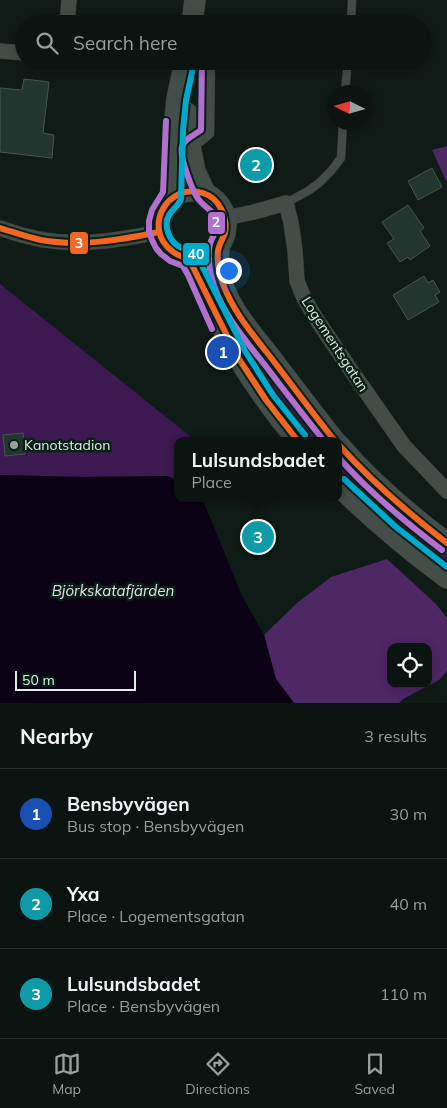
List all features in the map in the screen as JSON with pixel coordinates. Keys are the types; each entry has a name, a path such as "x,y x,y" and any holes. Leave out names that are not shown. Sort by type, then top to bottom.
{"main road":[{"path":"172,198 174,129 177,99 183,70"},
{"path":"185,70 187,131 195,171 206,194 219,205 225,218 225,230 219,245 211,254 200,258 189,259 179,257 168,250 161,240 158,220 161,211 166,203 180,194 189,192 206,194"},
{"path":"219,245 218,261 220,274 236,311 332,437"},
{"path":"189,259 233,348 262,394 295,437"},
{"path":"342,448 397,503 447,543"},
{"path":"342,489 392,536 447,578"}],"street":[{"path":"68,15 69,0"},
{"path":"0,51 15,52"},
{"path":"225,218 286,203"},
{"name":"Logementsgatan","path":"286,203 292,223 297,281 304,298 348,366 404,446 447,491"},
{"path":"0,228 31,238 66,243 100,242 159,232"}],"lane":[{"path":"351,15 352,0"},
{"path":"190,150 210,134 211,70"},
{"path":"346,85 347,70"},
{"path":"286,203 319,184 331,171 341,158 343,130"}],"shaded area":[{"path":"447,146 447,183 432,150"},
{"path":"0,284 191,437 174,437 174,479 168,476 82,477 0,475"},
{"path":"228,313 255,356 291,405 319,437 308,437 284,409 249,360 224,314"},
{"path":"342,463 447,555 447,565 398,527 342,474"},
{"path":"387,559 436,604 447,618 447,671 439,680 432,684 432,643 387,643 387,688 424,688 399,703 294,703 276,679 264,635 297,603 331,577"}],"water":[{"name":"Björkskatafjärden","path":"0,475 82,477 168,476 174,479 174,502 204,502 242,596 264,635 276,679 294,703 0,703"}],"building":[{"path":"24,79 49,82 43,133 54,135 52,158 0,152 0,88 22,90"},
{"path":"432,168 442,187 418,200 408,181"},
{"path":"408,205 424,228 420,231 430,246 410,260 408,257 400,262 387,243 394,239 382,222"},
{"path":"424,276 428,283 433,280 440,292 435,295 439,302 408,320 393,295"},
{"name":"Kanotstadion","path":"23,433 25,454 5,456 3,435"}],"transit line":[{"name":"40","path":"192,70 186,100 183,130 181,199 167,219 168,232 178,246 196,254 245,351 273,395 305,435"},
{"name":"2","path":"202,70 201,130 183,144 182,152 187,174 196,196 211,211 216,220 216,228 209,254 210,271 215,288 234,325 321,437"},
{"name":"2","path":"166,121 163,192 152,210 149,231 156,248 161,254 170,261 183,266 212,329"},
{"name":"3","path":"295,437 266,400 237,356 189,259 178,255 163,241 159,231 159,220 169,200 179,194 190,191 203,193 209,195 218,204 224,215 226,227 219,248 218,264 219,272 228,295 246,325 332,437"},
{"name":"3","path":"0,228 41,240 70,243 115,240 159,232"},
{"name":"3","path":"342,448 390,496 447,543"},
{"name":"2","path":"342,461 388,506 442,550"},
{"name":"40","path":"344,479 396,527 447,567"}],"place":[{"name":"Yxa","path":"256,165"},
{"name":"Bensbyvägen","path":"223,352"},
{"name":"Kanotstadion","path":"14,445"},
{"name":"Lulsundsbadet","path":"258,537"}]}
